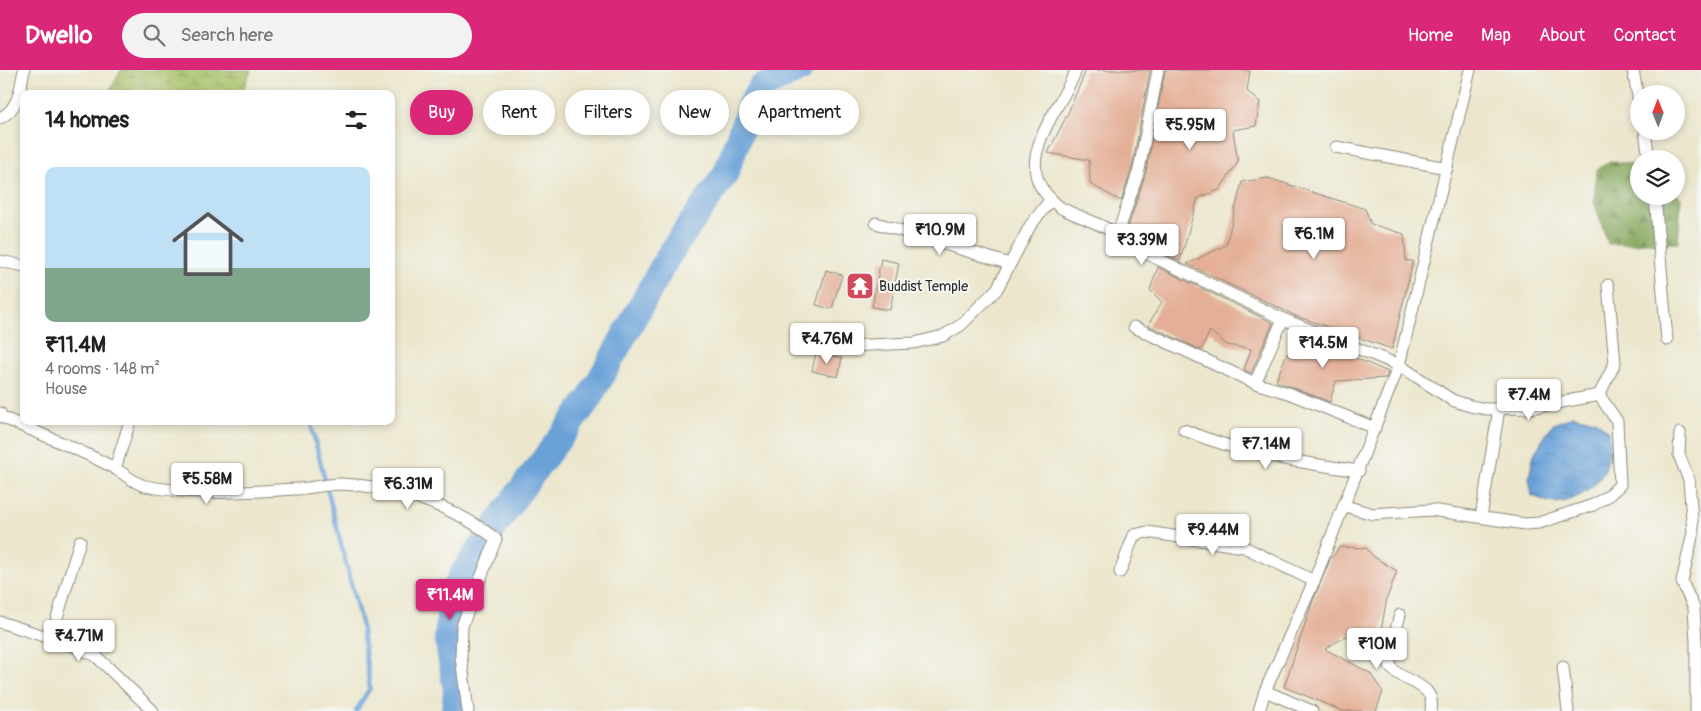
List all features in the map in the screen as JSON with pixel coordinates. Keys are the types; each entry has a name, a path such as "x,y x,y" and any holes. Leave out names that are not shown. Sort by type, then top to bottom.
{"street":[{"path":"0,118 11,112 16,104 24,70"},
{"path":"1076,70 1043,133 1035,160 1034,176 1040,188 1060,208 1118,233 1133,247 1282,319 1399,365 1452,400 1470,406 1499,409 1530,408 1599,396"},
{"path":"1118,233 1140,163 1158,70"},
{"path":"1259,711 1265,691 1345,506 1399,365 1470,70"},
{"path":"1633,70 1636,85"},
{"path":"1336,148 1447,168"},
{"path":"847,346 914,343 943,336 961,325 997,289 1030,226 1051,199"},
{"path":"1656,205 1667,340"},
{"path":"876,223 1010,264"},
{"path":"0,261 20,265"},
{"path":"1599,396 1616,363 1608,285"},
{"path":"1255,383 1282,319"},
{"path":"1134,327 1255,383 1296,396 1375,428"},
{"path":"1345,506 1373,514 1431,510 1525,524 1552,520 1592,505 1608,496 1620,485 1617,421 1599,396"},
{"path":"1481,517 1499,409"},
{"path":"0,413 2,417 115,469 137,483 158,488 241,493 339,484 388,489 458,514 480,526 496,539 462,626 461,657 468,711"},
{"path":"115,469 129,425"},
{"path":"1184,430 1219,445 1271,458 1358,471"},
{"path":"1680,432 1679,455 1689,480 1693,532 1682,582 1694,608 1696,711"},
{"path":"1120,572 1134,535 1147,532 1244,547 1314,581"},
{"path":"51,638 80,542"},
{"path":"1400,615 1390,652 1390,668 1396,674 1429,692 1432,699 1431,711"},
{"path":"0,622 51,638 96,656 153,711"},
{"path":"1563,667 1568,711"},
{"path":"1265,691 1312,711"}],"green space":[{"path":"121,70 251,70 243,90 110,90"},
{"path":"1610,161 1630,164 1630,205 1681,205 1678,243 1608,244 1594,201 1597,170"}],"water":[{"path":"1572,416 1596,420 1609,432 1608,459 1601,476 1589,490 1564,502 1555,503 1532,496 1529,477 1534,454 1552,425"}],"building":[{"path":"1086,70 1150,70 1132,168 1121,201 1090,184 1089,160 1048,153 1068,113"},
{"path":"1165,70 1250,70 1247,91 1260,102 1256,126 1233,130 1238,162 1219,190 1198,198 1180,261 1162,253 1163,250 1127,230 1146,172"},
{"path":"1268,178 1365,209 1371,224 1404,234 1406,261 1413,261 1392,349 1296,316 1187,264 1226,245 1242,182"},
{"path":"881,259 899,263 890,310 872,307"},
{"path":"1158,267 1273,323 1251,373 1244,370 1251,349 1227,345 1210,331 1201,350 1148,325 1162,302 1150,290"},
{"path":"826,270 842,275 832,309 816,305"},
{"path":"1306,336 1388,372 1386,378 1336,381 1330,402 1276,381 1286,355"},
{"path":"816,353 842,358 838,377 812,371"},
{"path":"1339,547 1366,548 1374,557 1397,571 1387,598 1378,647 1346,636 1325,649 1370,673 1383,692 1376,711 1343,711 1284,687 1311,606 1329,562"}],"waterway":[{"path":"454,711 456,691 447,637 451,598 462,574 517,495 589,399 669,255 726,173 750,105 760,88 800,70"},
{"path":"311,425 361,623 370,688 356,711"}],"place":[{"name":"Buddist Temple","path":"860,286"}]}
